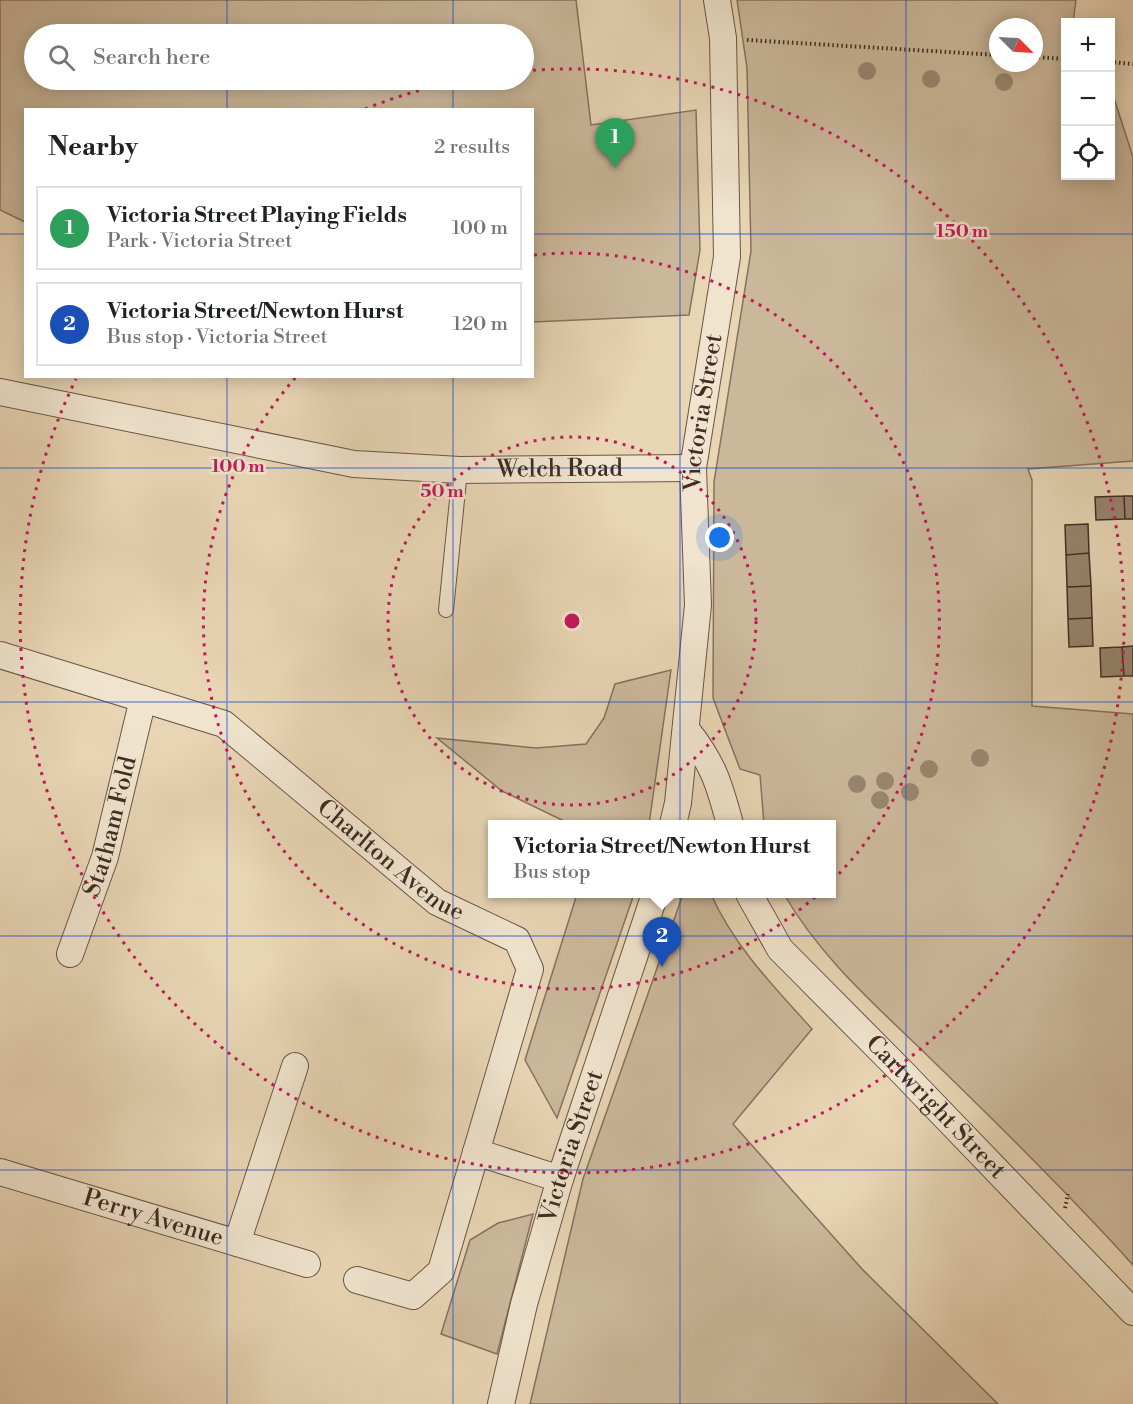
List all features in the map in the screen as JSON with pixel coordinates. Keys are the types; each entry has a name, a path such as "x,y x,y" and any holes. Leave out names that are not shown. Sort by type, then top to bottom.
{"street":[{"name":"Victoria Street","path":"674,820 678,804 698,605 693,468 727,256 723,38 717,0"},
{"name":"Welch Road","path":"0,392 354,464 460,470 693,468"},
{"name":"Charlton Avenue","path":"0,655 224,724 437,902 517,940 530,969 441,1271 413,1296 357,1280"},
{"name":"Statham Fold","path":"70,954 105,857 143,699"},
{"path":"686,729 704,751 718,779 729,820"},
{"name":"Victoria Street","path":"501,1404 524,1304 560,1179 654,898"},
{"name":"Cartwright Street","path":"751,898 780,949 1133,1312"},
{"path":"237,1243 295,1066"},
{"path":"477,1152 560,1179"},
{"name":"Perry Avenue","path":"0,1172 307,1264"}],"lane":[{"path":"446,610 460,470"}],"path":[{"path":"723,38 989,54"},
{"path":"1043,58 1061,59"},
{"path":"1115,62 1133,64"}],"shaded area":[{"path":"0,0 576,0 591,125 696,110 700,250 689,315 534,322 534,108 24,108 24,222 0,210"},
{"path":"737,0 1076,0 1074,18 1061,18 1061,180 1115,180 1115,101 1133,157 1133,461 1028,469 1032,480 1032,706 1133,714 1133,1265 984,1110 852,982 815,940 786,898 836,898 836,820 764,820 760,775 740,769 713,698 714,482 751,251 747,68"},
{"path":"671,670 650,820 562,820 502,791 437,738 536,748 586,744 604,718 615,684"},
{"path":"576,898 633,898 557,1118 525,1060"},
{"path":"682,898 713,898 743,948 812,1029 733,1124 862,1269 998,1404 530,1404 583,1179"},
{"path":"533,1214 497,1354 441,1334 470,1240 498,1223"}],"building":[{"path":"1124,496 1125,519 1096,520 1095,497"},
{"path":"1124,496 1133,496 1133,519 1125,519"},
{"path":"1088,524 1089,553 1066,555 1065,525"},
{"path":"1089,553 1091,586 1067,587 1066,555"},
{"path":"1091,586 1092,618 1068,619 1067,587"},
{"path":"1092,618 1093,646 1069,647 1068,619"},
{"path":"1133,646 1133,676 1124,676 1122,647"},
{"path":"1122,647 1124,676 1101,677 1100,648"}],"place":[{"name":"Victoria Street Playing Fields","path":"615,168"},
{"name":"Victoria Street/Newton Hurst","path":"662,967"}]}
